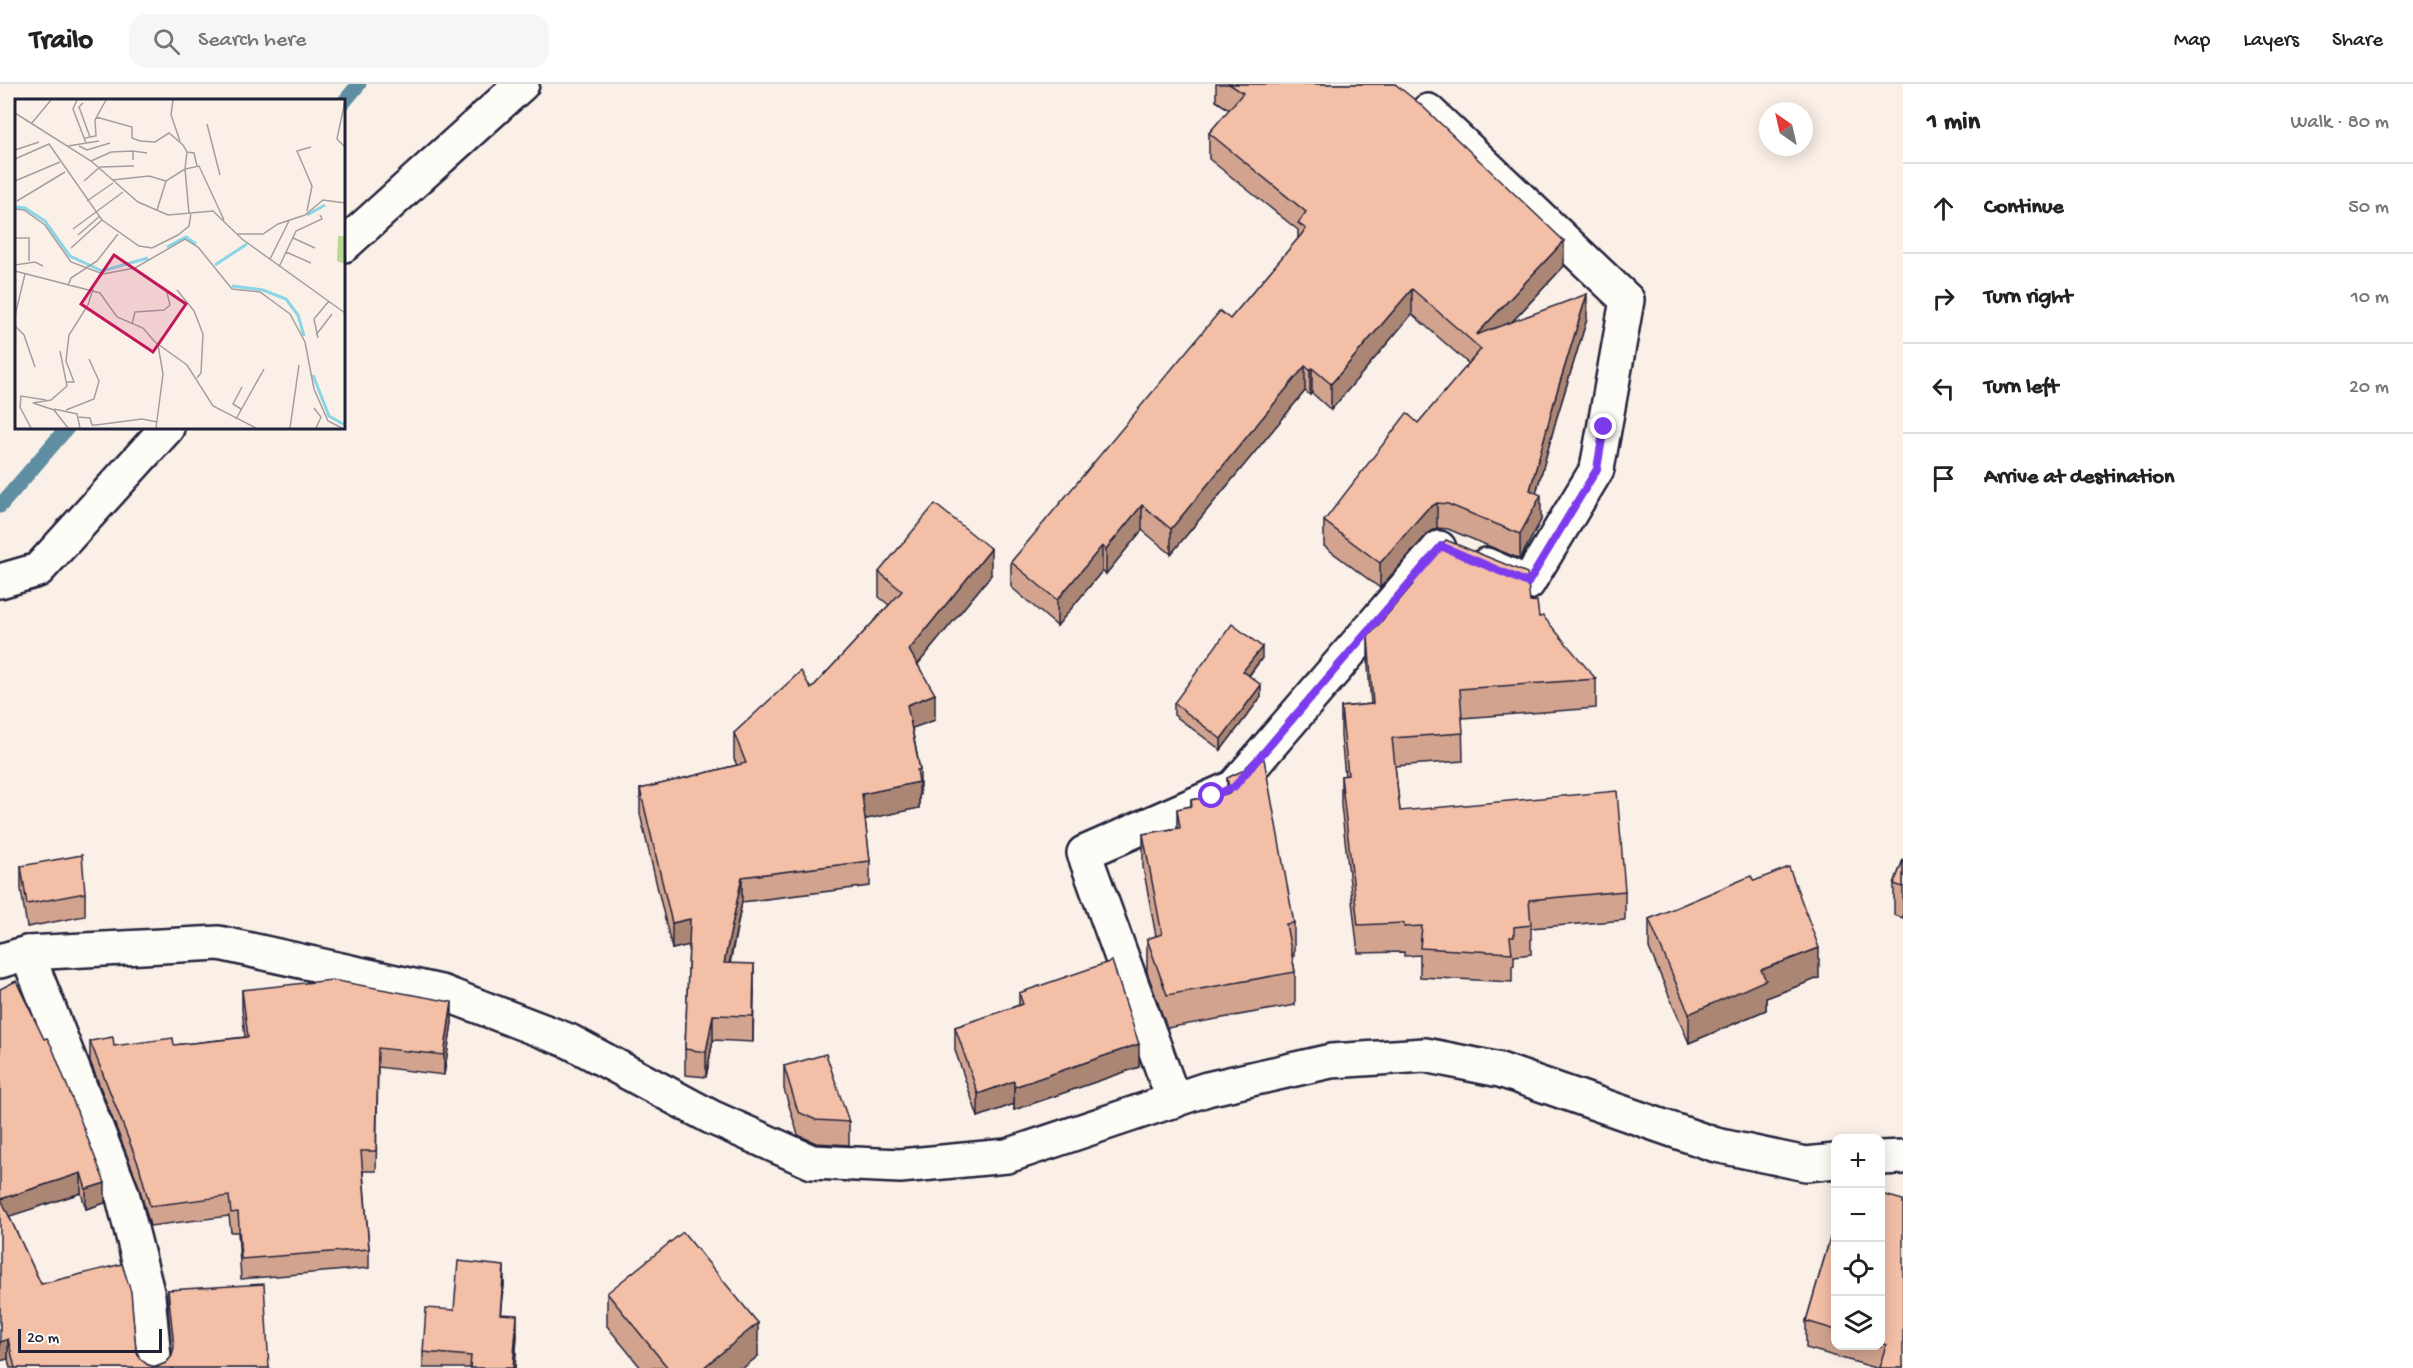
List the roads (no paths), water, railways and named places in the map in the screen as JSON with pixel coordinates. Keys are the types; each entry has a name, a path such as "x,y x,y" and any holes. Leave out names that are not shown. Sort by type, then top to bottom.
{"street":[{"path":"345,244 522,84"},
{"path":"1174,1101 1084,853 1234,787 1441,546 1528,583 1597,469 1627,300 1428,111"},
{"path":"0,581 38,570 166,429"},
{"path":"155,1368 148,1296 122,1193 13,957 219,943 441,992 569,1041 711,1117 812,1162 900,1167 1007,1156 1208,1089 1331,1061 1425,1055 1500,1070 1716,1145 1806,1164 1831,1162"}],"waterway":[{"path":"345,101 359,84"},
{"path":"0,506 66,429"}]}
